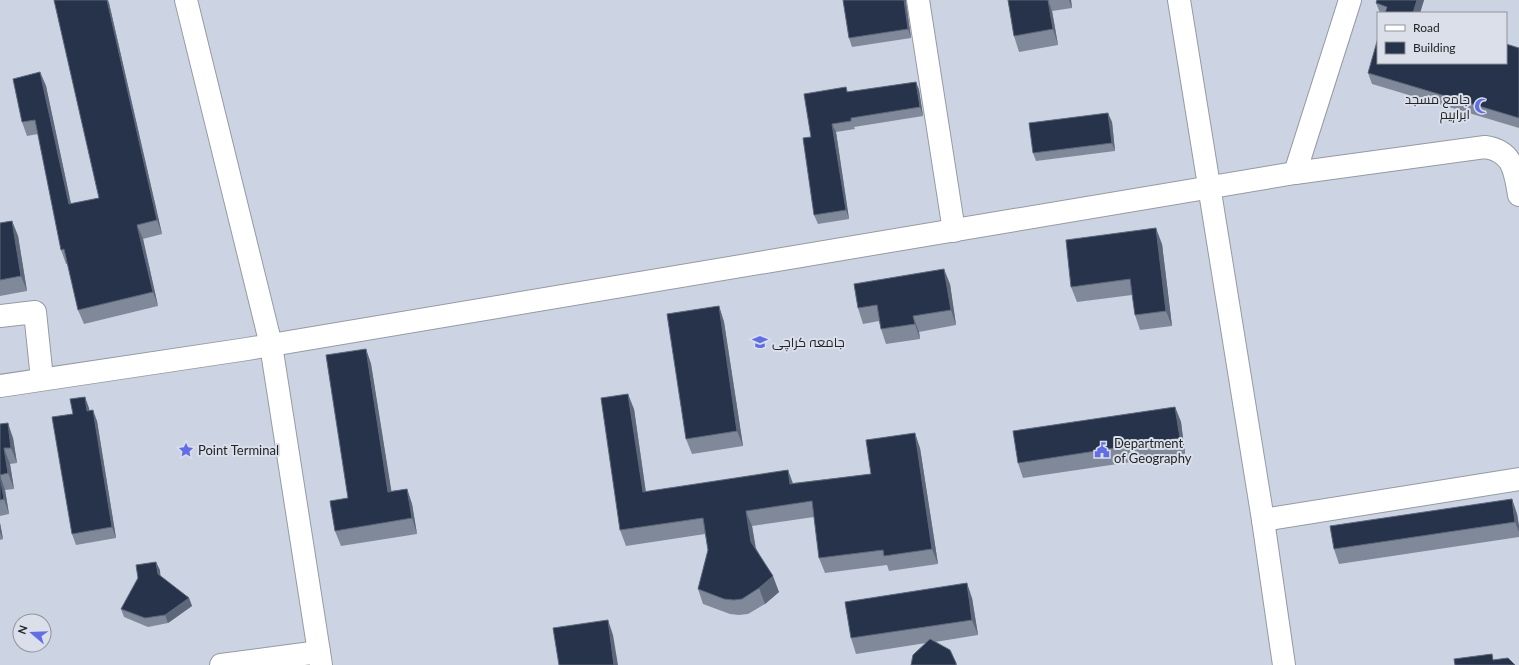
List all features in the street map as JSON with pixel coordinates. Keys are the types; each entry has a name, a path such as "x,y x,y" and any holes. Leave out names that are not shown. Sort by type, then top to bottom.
{"street":[{"path":"186,0 270,345 320,659 221,665"},
{"path":"918,0 954,231"},
{"path":"1179,0 1263,520 1284,665"},
{"path":"1295,173 1350,0"},
{"path":"0,386 270,345 1295,173 1485,148 1499,150 1510,161 1516,173 1519,195"},
{"path":"0,316 35,312 42,379"},
{"path":"1263,520 1519,479"}],"shaded area":[{"name":"جامعہ کراچی","path":"0,0 1519,0 1519,665 0,665"}],"building":[{"path":"54,0 107,0 157,220 137,225 153,292 78,310 64,249 61,250 35,120 22,122 13,79 40,72 69,204 99,198"},
{"path":"843,0 904,0 908,29 849,38"},
{"path":"1008,0 1048,0 1053,29 1014,36"},
{"path":"1377,0 1417,0 1413,12 1385,12 1387,7 1376,3"},
{"name":"جامع مسجد ابراہیم","path":"1377,42 1377,64 1507,64 1507,44 1519,48 1519,118 1368,73"},
{"path":"916,82 920,107 851,118 851,121 832,124 846,210 814,215 803,138 811,137 804,94 846,87 847,92"},
{"path":"1108,113 1112,143 1033,153 1029,123"},
{"path":"12,221 21,276 0,280 0,223"},
{"path":"1156,228 1166,311 1135,315 1130,279 1071,287 1066,240"},
{"path":"944,269 951,310 913,316 915,324 881,329 877,305 858,308 854,284"},
{"path":"719,306 737,431 686,439 667,314"},
{"path":"366,349 388,492 407,489 412,518 335,531 330,501 348,498 326,355"},
{"path":"628,394 643,492 788,470 790,484 871,474 866,440 915,433 932,549 884,556 883,550 819,558 812,501 746,511 751,542 773,576 759,588 742,599 724,599 698,589 708,550 703,518 620,530 601,398"},
{"path":"85,397 87,411 93,410 112,527 72,534 52,417 73,414 70,399"},
{"path":"1175,407 1180,438 1018,463 1013,431"},
{"path":"8,423 11,448 4,448 8,473 0,475 0,424"},
{"path":"0,476 4,499 0,500"},
{"path":"1512,499 1515,522 1334,549 1330,526"},
{"path":"156,562 158,574 189,598 165,615 145,618 121,609 138,578 136,565"},
{"path":"967,583 972,620 851,638 845,602"},
{"path":"608,620 614,665 559,665 553,628"},
{"path":"930,639 950,650 956,665 911,665 913,655"},
{"path":"1492,654 1493,660 1508,658 1515,665 1455,665 1454,659"}],"place":[{"name":"جامع مسجد ابراہیم","path":"1482,106"},
{"name":"جامعہ کراچی","path":"760,342"},
{"name":"Point Terminal","path":"186,450"},
{"name":"Department of Geography","path":"1102,450"}]}
